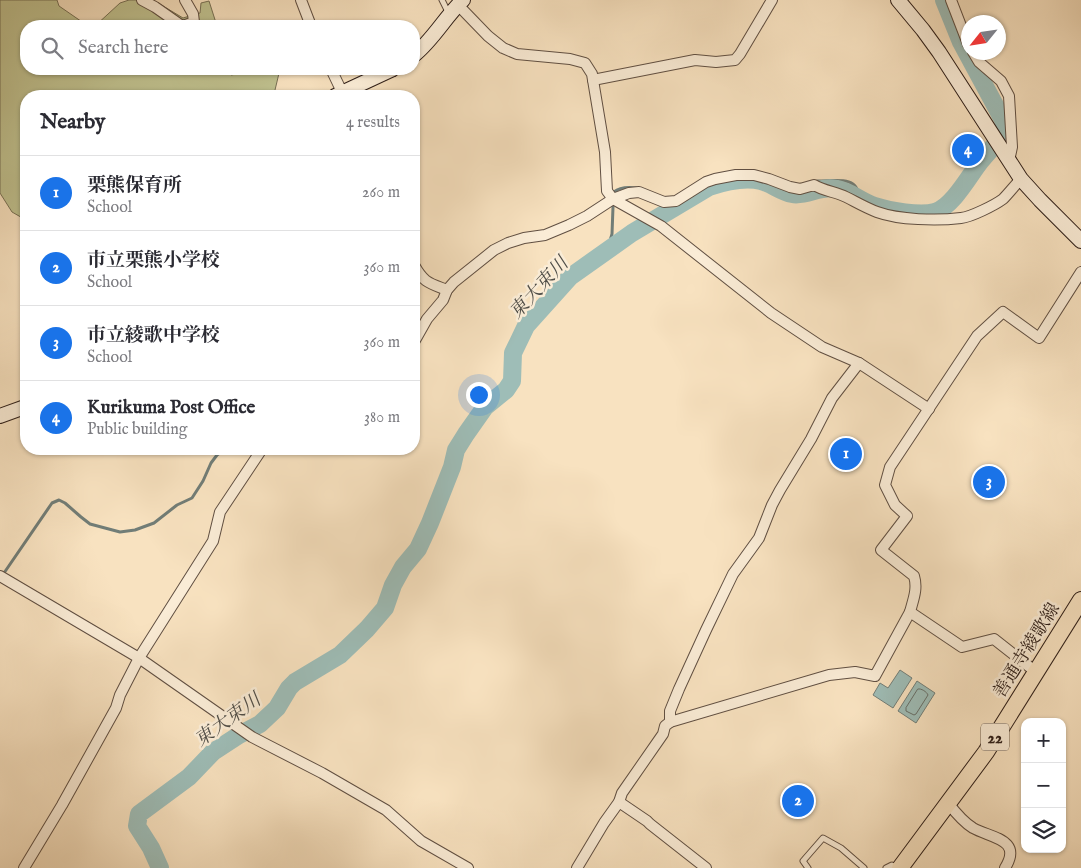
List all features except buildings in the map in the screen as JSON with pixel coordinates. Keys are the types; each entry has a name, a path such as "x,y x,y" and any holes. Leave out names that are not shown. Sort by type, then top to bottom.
{"main road":[{"name":"善通寺綾歌線","path":"900,868 986,752 1081,600"}],"street":[{"path":"142,0 173,20"},
{"path":"185,0 193,14 194,20"},
{"path":"301,0 309,20"},
{"path":"592,80 695,60 716,62 735,60 772,0"},
{"path":"898,0 939,52 1021,179 1081,241"},
{"path":"951,0 961,26"},
{"path":"420,50 428,43 457,7 503,48 517,54 570,59 585,63 592,74 605,152 607,192 614,199 661,226 770,313 822,347 859,363 929,409"},
{"path":"978,60 1001,80 1009,96 1012,147 1009,161"},
{"path":"332,75 337,90"},
{"path":"347,90 380,75"},
{"path":"420,331 427,319 443,300 445,289 494,250 508,242 546,234 569,225 628,193 640,192 664,202 676,201 706,182 715,179 754,175 769,178 790,188 800,189 814,185 844,196 861,206 879,213 909,218 963,218 1001,200 1021,179"},
{"path":"577,868 622,793 664,734 665,726 670,722 829,675 855,672 875,676 910,612 916,583 914,576 880,550 907,516 895,505 885,485 890,467 977,336 1003,312 1039,338 1081,272"},
{"path":"420,276 428,283 445,289"},
{"path":"670,722 670,711 679,689 733,574 759,538 772,505 811,440 832,398 859,363"},
{"path":"0,416 20,409"},
{"path":"24,868 62,805 116,708 120,695 139,658 213,541 220,512 258,455"},
{"path":"0,576 139,658 252,738 322,773 386,810 421,841 468,868"},
{"path":"910,612 962,647 994,639 1036,672"},
{"path":"618,802 647,821 706,868"},
{"path":"948,803 962,820 973,828 1008,844 1010,861 1005,868"}],"lane":[{"path":"442,0 457,7"},
{"path":"808,868 803,861 823,838 841,848 864,868"},
{"path":"886,868 892,865 896,868"}],"green space":[{"path":"0,0 57,0 59,6 79,20 20,20 20,75 279,75 275,90 20,90 20,217 12,212 0,193"},
{"path":"129,0 153,0 183,18 200,13 201,3 209,1 215,20 102,20 120,3"}],"water":[{"path":"900,670 912,678 893,708 873,695 880,683 888,688"},
{"path":"917,681 935,693 916,723 898,711"}],"waterway":[{"name":"東大束川","path":"160,868 151,848 137,826 139,814 189,777 213,752 260,724 277,708 289,688 295,682 340,655 367,629 385,608 393,585 403,567 418,549 430,523 452,467 456,450 485,407 506,390 512,381 513,353 526,326 570,277 632,233 709,187 728,182 741,180 761,181 792,194 803,194 831,188 837,189 875,206 913,213 935,212 948,204 1005,133 1003,120 961,42 944,0"},
{"path":"814,182 845,181 855,186 858,191 858,198"},
{"path":"614,192 624,188 636,188"},
{"path":"607,251 612,234 613,207"},
{"path":"4,573 52,503 59,500 65,503 90,524 120,532 135,530 154,523 177,505 192,498 217,455"}],"place":[{"name":"Kurikuma Post Office","path":"968,150"},
{"name":"栗熊保育所","path":"846,454"},
{"name":"市立綾歌中学校","path":"989,482"},
{"name":"市立栗熊小学校","path":"798,801"}]}
